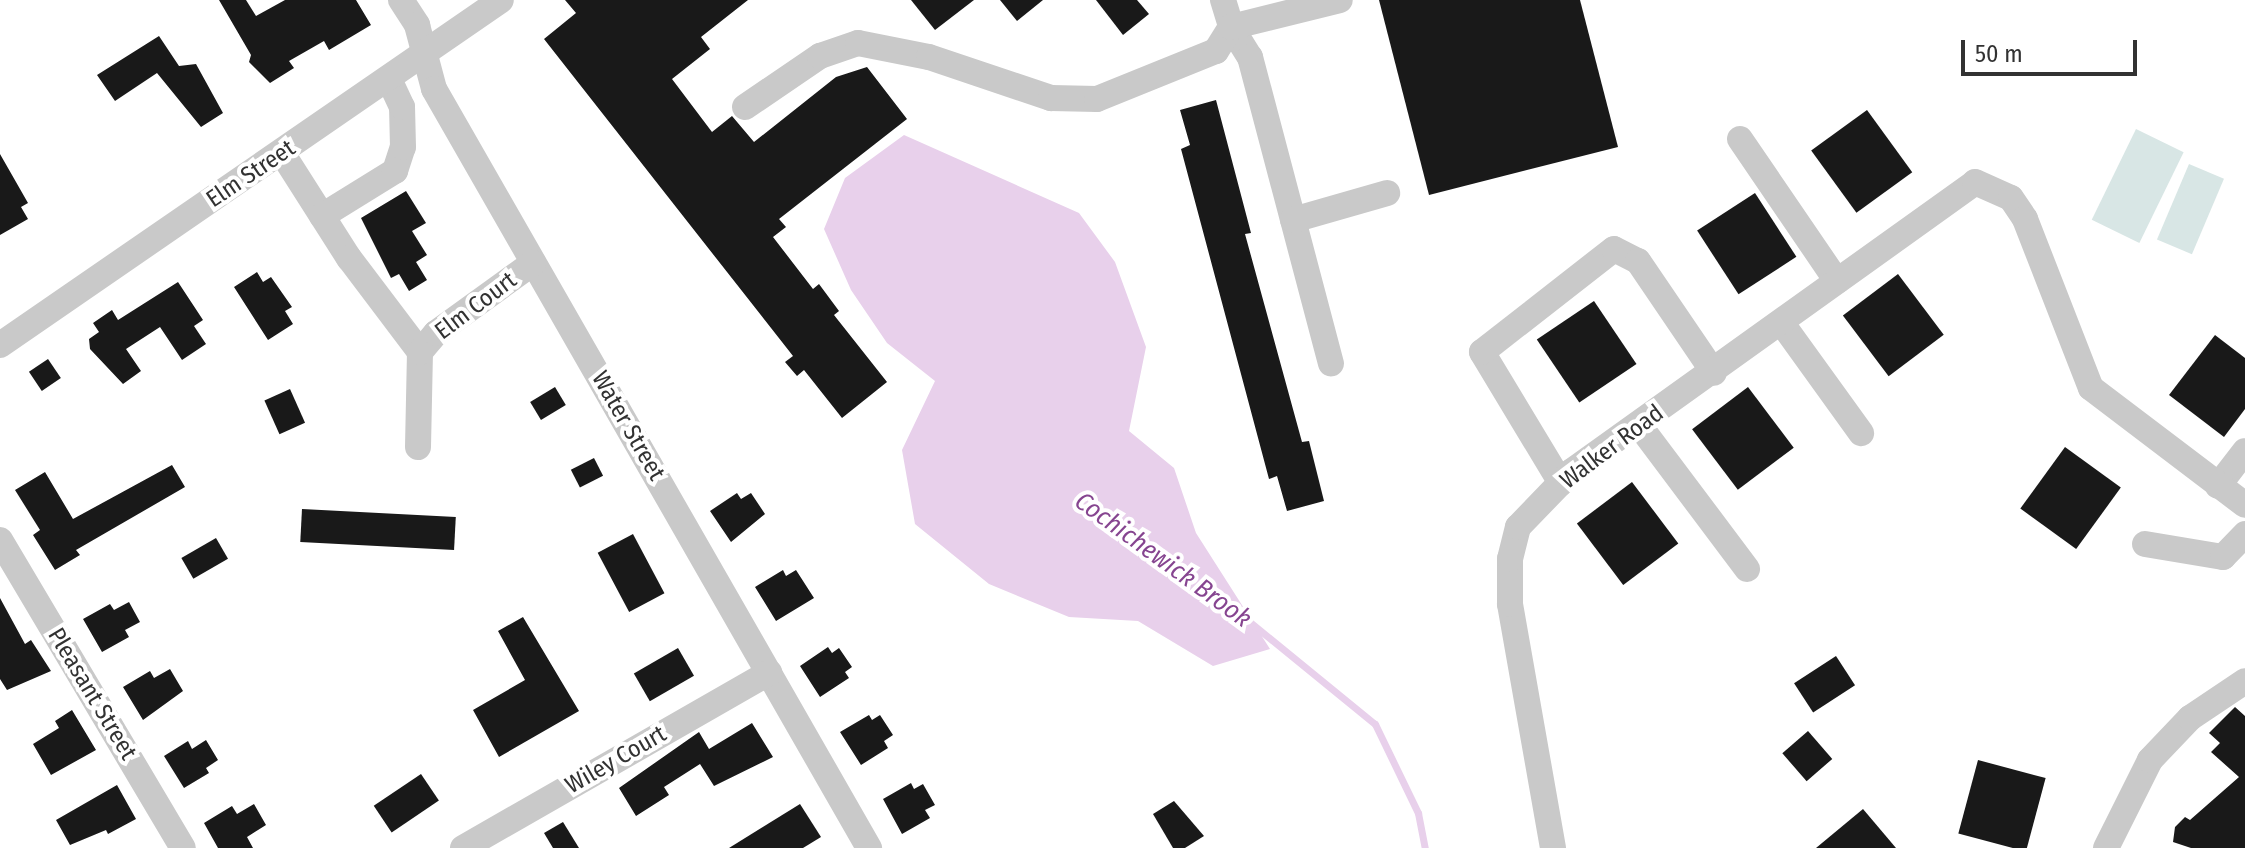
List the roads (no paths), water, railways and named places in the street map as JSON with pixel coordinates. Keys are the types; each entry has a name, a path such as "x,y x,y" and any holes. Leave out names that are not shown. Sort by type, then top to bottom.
{"street":[{"name":"Water Street","path":"401,0 417,25 434,89 769,673 857,844"},
{"name":"Elm Street","path":"0,345 390,81 501,0"},
{"path":"1223,0 1231,27 1250,57 1331,363"},
{"path":"745,107 820,56 858,43 929,57 1051,98 1097,99 1216,51 1231,27 1340,0"},
{"path":"322,216 395,171 403,147 402,107 390,81"},
{"path":"1740,139 1837,281"},
{"path":"282,153 322,216 420,352"},
{"name":"Walker Road","path":"1553,848 1510,604 1510,559 1518,527 1561,483 1975,182 2011,198 2025,219 2091,388 2218,486"},
{"path":"1293,220 1387,193"},
{"path":"1561,483 1482,352 1487,343 1614,249 1638,261 1714,373"},
{"name":"Elm Court","path":"418,447 420,352 436,333 533,263"},
{"path":"1781,322 1861,433"},
{"path":"1639,425 1747,569"},
{"path":"2245,451 2218,486 2245,505"},
{"path":"2145,544 2223,557 2245,534"},
{"name":"Pleasant Street","path":"0,540 183,848"},
{"name":"Wiley Court","path":"463,848 769,673"},
{"path":"2106,848 2150,760 2190,718 2245,681"}],"water":[{"path":"904,135 1079,213 1115,262 1146,347 1129,431 1174,468 1196,533 1270,649 1213,666 1138,621 1069,617 989,584 915,524 902,450 935,381 887,343 851,290 824,229 845,178"}],"waterway":[{"name":"Cochichewick Brook","path":"1251,623 1375,724 1418,813 1425,848"}]}
